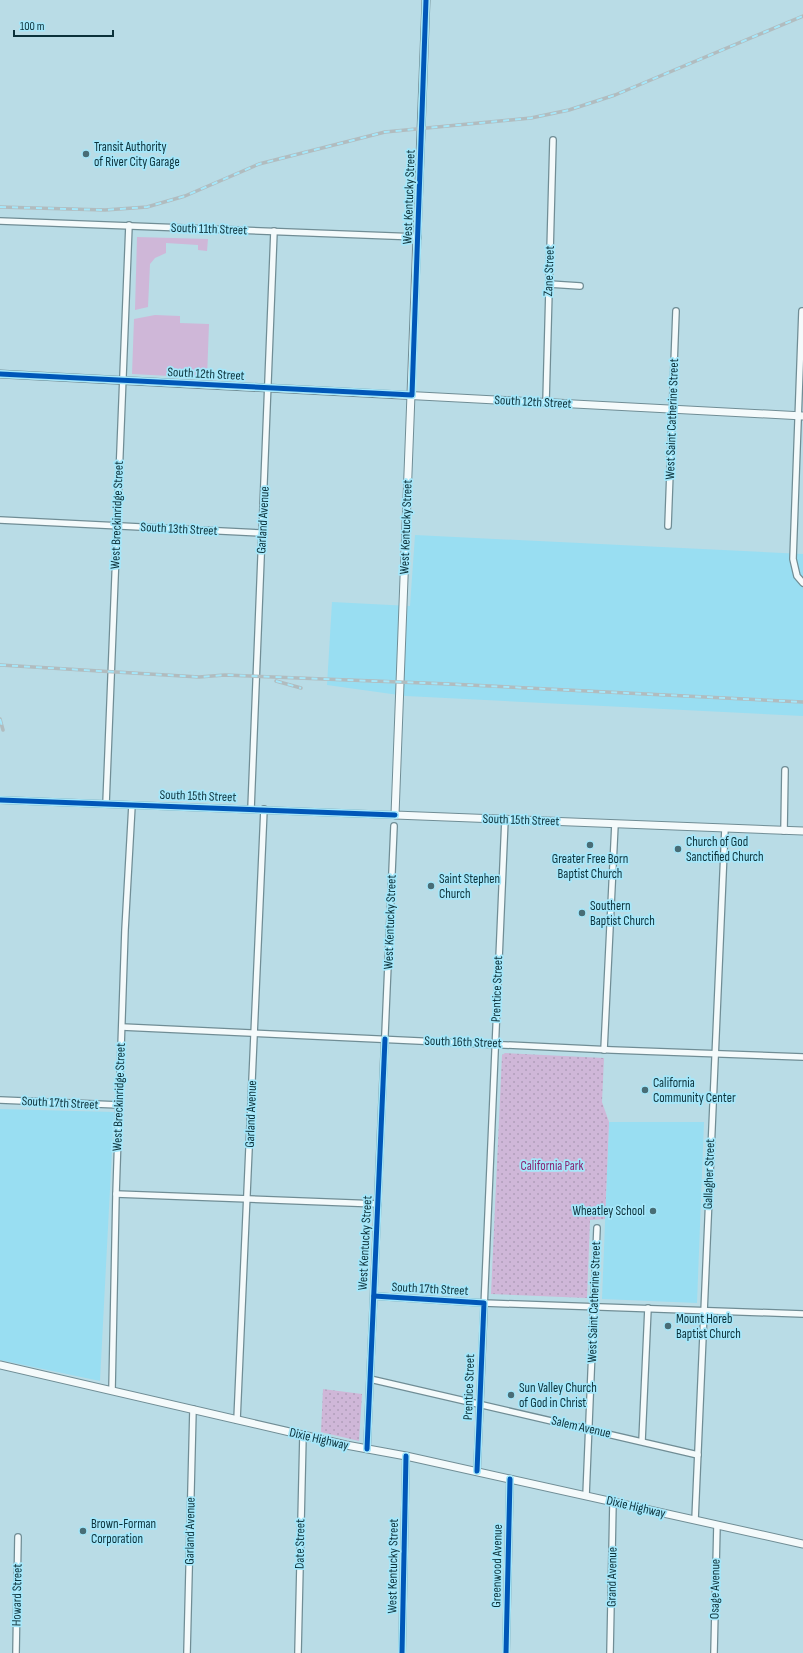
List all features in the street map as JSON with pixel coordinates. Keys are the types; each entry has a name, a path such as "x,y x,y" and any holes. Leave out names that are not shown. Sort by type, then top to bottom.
{"street":[{"name":"West Kentucky Street","path":"395,815 426,0"},
{"name":"Zane Street","path":"546,402 553,140"},
{"name":"South 11th Street","path":"0,221 418,237"},
{"name":"West Breckinridge Street","path":"106,804 129,225"},
{"name":"Garland Avenue","path":"251,809 274,231"},
{"path":"549,284 580,286"},
{"name":"West Saint Catherine Street","path":"668,526 676,311"},
{"path":"802,311 801,416 793,547 794,568 797,576 803,583"},
{"name":"South 12th Street","path":"0,374 801,416"},
{"name":"South 13th Street","path":"0,520 261,533"},
{"path":"784,831 785,770"},
{"name":"South 15th Street","path":"0,800 803,831"},
{"name":"West Breckinridge Street","path":"112,1390 119,1105 132,805"},
{"name":"Garland Avenue","path":"237,1420 264,809"},
{"name":"Prentice Street","path":"477,1471 505,819"},
{"path":"604,1050 615,824"},
{"name":"West Kentucky Street","path":"367,1449 394,826"},
{"name":"Gallagher Street","path":"695,1520 714,1054 725,828"},
{"name":"South 16th Street","path":"122,1027 254,1034 495,1043 604,1050 803,1056"},
{"name":"South 17th Street","path":"0,1100 119,1105"},
{"path":"116,1194 378,1204"},
{"name":"West Saint Catherine Street","path":"586,1496 597,1228"},
{"name":"South 17th Street","path":"374,1296 484,1303 803,1314"},
{"path":"642,1441 648,1308"},
{"name":"Dixie Highway","path":"0,1365 303,1435 477,1471 803,1544"},
{"name":"Salem Avenue","path":"370,1379 698,1455"},
{"name":"Garland Avenue","path":"187,1653 193,1409"},
{"name":"Date Street","path":"298,1653 303,1435"},
{"name":"West Kentucky Street","path":"402,1653 406,1456"},
{"name":"Greenwood Avenue","path":"506,1653 510,1479"},
{"name":"Grand Avenue","path":"610,1653 613,1502"},
{"name":"Osage Avenue","path":"714,1653 717,1525"},
{"name":"Howard Street","path":"16,1653 18,1537"}],"shaded area":[{"path":"415,535 803,554 803,716 406,696 327,685 332,602 410,606"},
{"path":"0,1109 114,1112 100,1381 0,1360"},
{"name":"Wheatley School","path":"609,1122 704,1122 697,1303 602,1299"}],"green space":[{"path":"137,237 208,239 207,251 198,250 198,245 166,243 166,253 155,258 150,264 148,307 135,310"},
{"path":"155,315 180,316 180,323 209,324 207,378 132,374 134,319"},
{"name":"California Park","path":"505,1053 604,1058 602,1102 609,1122 605,1219 590,1220 587,1298 491,1294 502,1055"},
{"path":"323,1389 362,1394 359,1441 321,1432"}],"railway":[{"path":"0,207 105,210 147,207 185,196 259,164 385,132 531,118 569,110 615,95 803,16"},
{"path":"0,665 199,677 225,675 449,684 803,702"},
{"path":"276,681 301,688"},
{"path":"0,719 3,730"}],"cycle path":[{"path":"0,374 412,395 426,0"},
{"path":"0,800 395,815"},
{"path":"367,1449 385,1039"},
{"path":"374,1296 484,1303 477,1471"},
{"path":"402,1653 406,1456"},
{"path":"506,1653 510,1479"}],"place":[{"name":"Transit Authority of River City Garage","path":"86,154"},
{"name":"Greater Free Born Baptist Church","path":"590,845"},
{"name":"Church of God Sanctified Church","path":"678,849"},
{"name":"Saint Stephen Church","path":"431,886"},
{"name":"Southern Baptist Church","path":"582,913"},
{"name":"California Community Center","path":"645,1090"},
{"name":"Wheatley School","path":"653,1211"},
{"name":"Mount Horeb Baptist Church","path":"668,1326"},
{"name":"Sun Valley Church of God in Christ","path":"511,1395"},
{"name":"Brown-Forman Corporation","path":"83,1531"}]}
